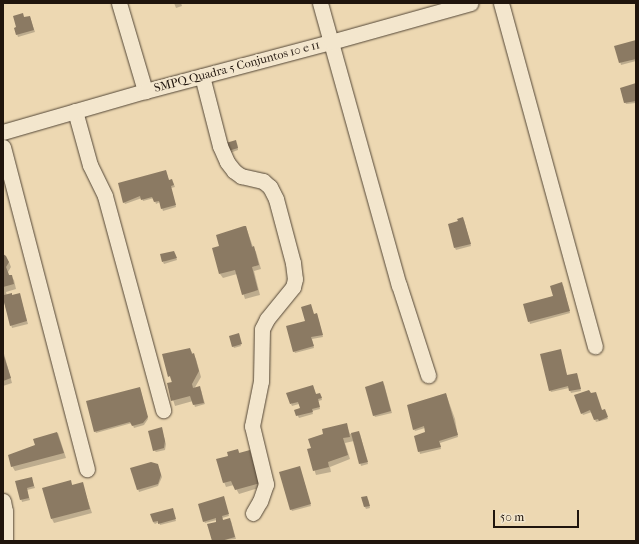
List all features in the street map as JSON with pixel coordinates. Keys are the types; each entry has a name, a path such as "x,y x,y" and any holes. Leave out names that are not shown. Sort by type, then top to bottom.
{"street":[{"path":"119,3 145,91"},
{"path":"320,3 394,270 428,375"},
{"name":"SMPQ Quadra 5 Conjuntos 10 e 11","path":"3,132 145,91 471,3"},
{"path":"501,3 595,346"},
{"path":"202,76 220,146 227,162 234,172 241,176 263,181 270,187 276,199 293,263 295,279 293,287 267,319 262,329 261,381 252,426 266,484 260,501 253,513"},
{"path":"76,111 90,165 105,196 163,410"},
{"path":"3,147 87,469"},
{"path":"3,500 5,511 5,541"}],"building":[{"path":"23,13 24,17 30,16 34,30 16,35 14,28 16,27 13,16"},
{"path":"636,40 636,59 619,63 614,46"},
{"path":"636,83 636,101 624,103 620,88"},
{"path":"236,140 238,148 228,151 226,143"},
{"path":"166,170 169,180 172,179 174,185 171,186 176,205 161,209 159,201 154,202 152,197 141,200 140,196 123,203 118,183"},
{"path":"463,217 471,244 454,248 448,224 458,221 457,219"},
{"path":"246,226 252,247 254,246 259,265 252,267 258,290 242,295 235,270 219,274 212,248 219,246 216,235"},
{"path":"174,251 177,258 162,262 160,254"},
{"path":"3,254 9,262 6,267 9,275 12,275 14,284 3,287"},
{"path":"562,282 570,311 528,322 523,304 553,296 550,286"},
{"path":"12,293 12,295 20,293 27,321 10,326 3,298 4,295"},
{"path":"311,304 314,314 317,313 323,335 311,337 314,346 293,352 286,326 305,321 301,307"},
{"path":"239,333 242,344 232,347 229,336"},
{"path":"190,348 192,354 194,353 199,371 192,384 193,388 200,386 204,403 193,405 190,396 171,401 167,383 172,382 170,376 168,377 162,354"},
{"path":"561,349 567,375 577,373 581,389 569,391 568,386 549,391 540,354"},
{"path":"3,353 11,378 3,381"},
{"path":"383,381 391,411 373,416 365,387"},
{"path":"313,385 316,394 320,393 322,398 318,399 320,407 312,409 313,412 296,416 294,410 300,408 298,402 290,404 286,393"},
{"path":"140,387 148,417 143,423 132,426 130,422 94,432 86,401"},
{"path":"589,390 591,393 596,392 602,410 605,409 608,417 599,421 598,419 594,420 590,410 581,414 574,395"},
{"path":"446,393 458,435 439,441 441,447 418,452 414,436 425,432 424,426 413,430 407,405"},
{"path":"347,423 350,437 343,438 348,455 328,462 329,467 313,471 307,449 311,448 308,439 323,434 322,429"},
{"path":"162,427 165,441 164,448 153,451 148,431"},
{"path":"359,431 368,462 359,464 351,433"},
{"path":"57,432 64,453 11,467 8,455 35,445 33,439"},
{"path":"238,449 239,453 250,450 254,465 264,482 235,490 231,481 223,483 216,459 228,456 227,452"},
{"path":"151,462 158,464 161,475 158,484 137,490 130,468"},
{"path":"300,466 311,504 290,510 279,472"},
{"path":"32,477 34,486 27,488 29,498 20,500 15,481"},
{"path":"71,480 72,485 83,482 90,509 51,519 42,488"},
{"path":"224,496 229,514 222,516 223,520 230,518 235,537 221,541 212,541 207,524 216,522 216,518 203,522 198,504"},
{"path":"367,496 370,506 364,507 361,497"},
{"path":"173,508 176,519 158,524 158,521 153,522 150,514"}]}
